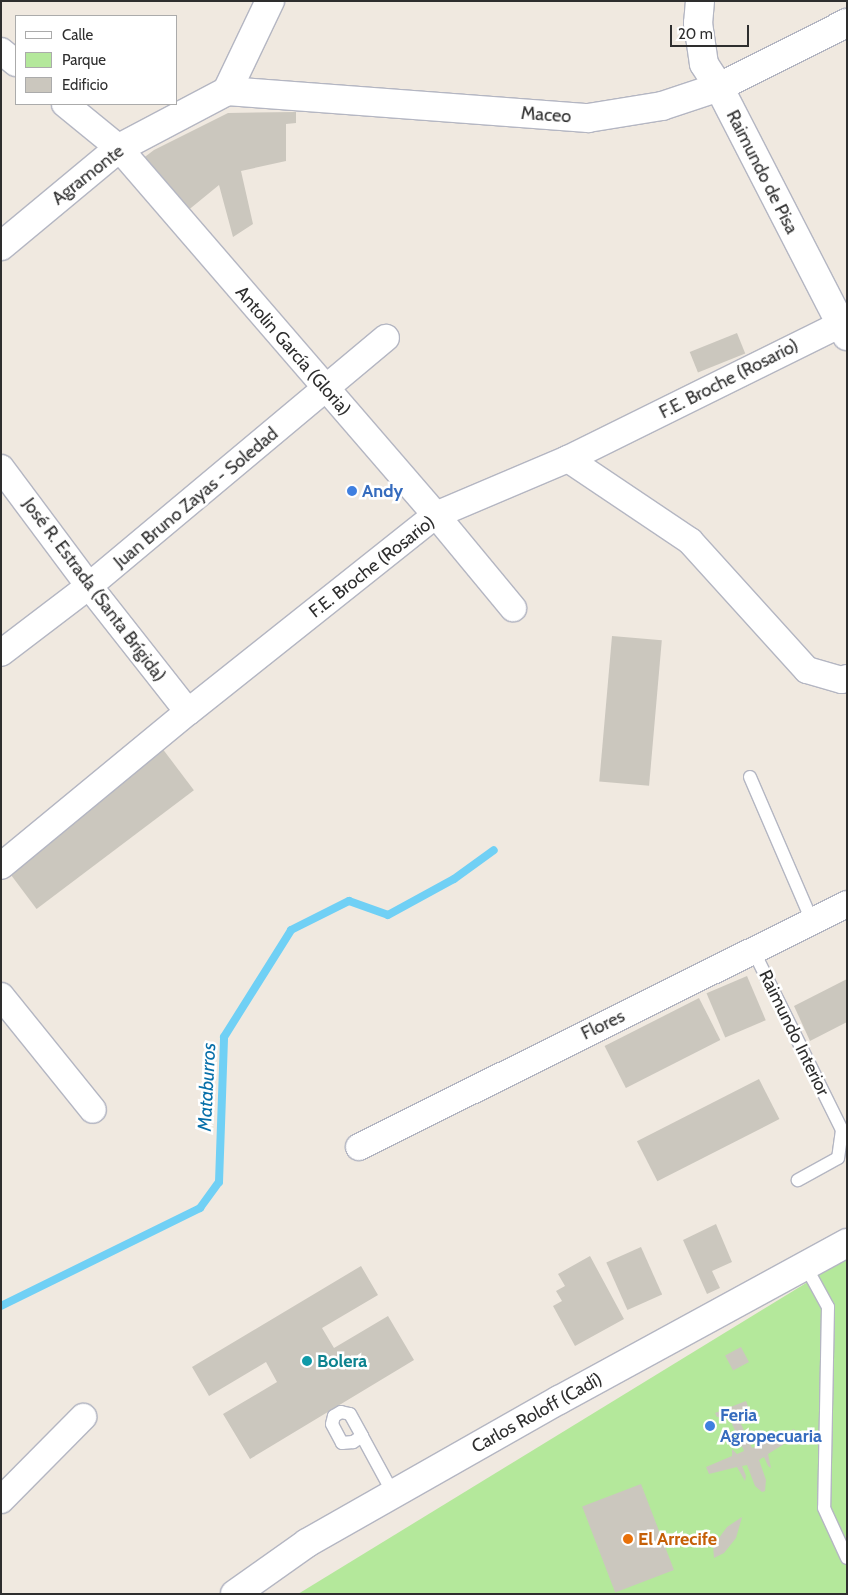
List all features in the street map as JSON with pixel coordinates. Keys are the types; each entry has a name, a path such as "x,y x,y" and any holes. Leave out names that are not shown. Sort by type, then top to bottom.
{"street":[{"path":"227,91 270,1"},
{"name":"Raimundo de Pisa","path":"700,1 698,23 704,64 719,87 844,327"},
{"name":"Maceo","path":"227,91 588,118 662,106 719,87 847,23"},
{"path":"1,51 15,62"},
{"name":"Agramonte","path":"1,246 119,148 227,91"},
{"name":"Antolin García (Gloria)","path":"66,105 119,148 436,515 513,608"},
{"name":"F.E. Broche (Rosario)","path":"1,866 188,712 436,515 568,460 844,327"},
{"name":"Juan Bruno Zayas - Soledad","path":"1,652 89,586 386,338"},
{"path":"568,460 690,541 807,670 842,680 847,678"},
{"name":"José R. Estrada (Santa Brígida)","path":"1,468 89,586 188,712"},
{"name":"Flores","path":"359,1147 847,904"},
{"path":"1,996 93,1110"},
{"name":"Carlos Roloff (Cadí)","path":"235,1594 307,1543 394,1493 847,1244"},
{"path":"1,1500 83,1417"}],"lane":[{"path":"750,777 812,921"},
{"name":"Raimundo Interior","path":"753,950 842,1130 838,1158 798,1180"},
{"path":"805,1266 828,1307 824,1508 847,1558"},
{"path":"362,1436 394,1493"}],"green space":[{"name":"Feria Agropecuaria","path":"847,1258 847,1594 298,1594"}],"building":[{"path":"296,112 296,123 286,124 286,161 241,171 253,224 233,237 219,185 186,212 142,159 154,150 228,113"},
{"path":"737,333 745,353 698,373 690,352"},
{"path":"612,636 662,640 649,786 599,781"},
{"path":"162,748 194,790 37,909 5,867"},
{"path":"747,976 766,1020 725,1037 706,993"},
{"path":"847,979 847,1022 810,1041 794,1006"},
{"path":"699,998 720,1040 626,1088 605,1046"},
{"path":"759,1079 779,1119 657,1181 637,1141"},
{"path":"716,1224 732,1262 712,1271 720,1288 707,1294 683,1240"},
{"path":"641,1247 662,1295 627,1310 606,1262"},
{"path":"590,1256 624,1319 575,1346 553,1306 562,1301 556,1291 565,1286 558,1274"},
{"name":"Bolera","path":"361,1266 378,1295 322,1328 334,1348 388,1316 414,1360 250,1459 223,1414 277,1382 266,1362 209,1396 192,1367"},
{"path":"741,1347 749,1362 733,1370 725,1355"},
{"path":"746,1401 748,1406 737,1415 752,1448 759,1445 758,1438 764,1443 794,1429 797,1436 768,1454 771,1468 764,1457 759,1460 766,1480 765,1491 762,1492 755,1486 747,1465 742,1466 746,1476 745,1481 737,1467 709,1474 706,1467 732,1456 732,1449 737,1454 744,1451 729,1417 717,1417 715,1413"},
{"name":"El Arrecife","path":"641,1484 674,1570 615,1592 582,1507"},
{"path":"742,1517 736,1538 724,1553 714,1558 713,1546 727,1527"}],"waterway":[{"name":"Mataburros","path":"1,1306 200,1208 219,1182 224,1037 291,930 349,901 388,915 454,879 494,850"}],"place":[{"name":"Andy","path":"352,491"},
{"name":"Bolera","path":"307,1361"},
{"name":"Feria Agropecuaria","path":"710,1426"},
{"name":"El Arrecife","path":"628,1539"}]}
